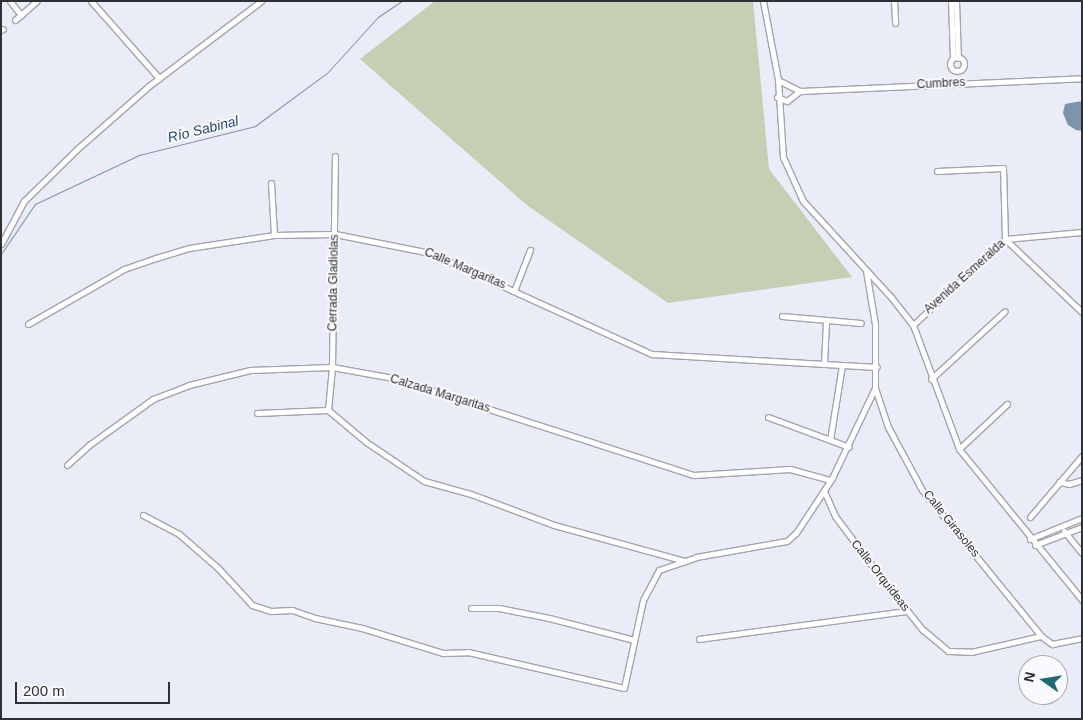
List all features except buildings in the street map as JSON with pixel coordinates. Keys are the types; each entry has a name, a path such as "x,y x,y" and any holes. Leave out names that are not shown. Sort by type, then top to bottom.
{"street":[{"path":"10,1 21,14"},
{"path":"15,20 37,1"},
{"path":"91,1 159,78"},
{"path":"1,244 24,202 114,115 159,78 261,1"},
{"path":"763,1 778,80 777,97 783,157 803,201 913,325 922,344 932,379 959,449 1030,539 1082,600"},
{"path":"894,1 895,23"},
{"path":"951,1 956,58 964,65 955,71"},
{"path":"954,19 956,1"},
{"path":"955,82 955,71 950,64 956,58"},
{"name":"Cumbres","path":"778,80 800,90 1082,78"},
{"name":"Cumbres","path":"777,97 787,101 800,90"},
{"name":"Cerrada Gladiolas","path":"328,410 332,367 335,156"},
{"path":"938,171 1003,168 1006,239 1082,312"},
{"path":"270,183 274,234"},
{"name":"Avenida Esmeralda","path":"913,325 1006,239 1081,233"},
{"name":"Calle Margaritas","path":"28,324 124,268 189,248 274,234 335,234 430,252 652,354 877,367"},
{"path":"514,290 530,250"},
{"path":"143,515 179,534 252,605 271,611 292,610 443,653 468,652 558,670 619,688 627,684 643,600 659,570 685,562 787,541 796,533 824,491 849,447 875,388 877,367 875,324 866,271"},
{"path":"932,379 1005,311"},
{"path":"782,316 861,323"},
{"path":"824,364 826,321"},
{"path":"830,440 842,365"},
{"name":"Calzada Margaritas","path":"67,465 89,445 153,399 189,385 250,370 332,367 393,378 694,475 790,469 830,480"},
{"name":"Calle Girasoles","path":"875,388 888,427 922,490 1042,636 1052,644 1082,638"},
{"path":"959,449 1007,404"},
{"path":"257,412 328,410 366,442 424,481 471,494 561,527 685,562"},
{"path":"768,417 849,447"},
{"path":"1030,517 1082,456"},
{"path":"1059,482 1069,484 1082,480"},
{"name":"Calle Orquídeas","path":"824,491 835,516 853,541 908,611 948,651 972,652 1042,636"},
{"path":"1030,539 1082,518"},
{"path":"1061,526 1082,553"},
{"path":"1035,545 1082,527"},
{"path":"472,608 499,608 549,618 634,640"},
{"path":"699,639 908,611"}],"green space":[{"path":"435,1 753,1 769,169 852,277 668,303 528,206 360,59"}],"water":[{"path":"1082,101 1082,131 1068,125 1063,113 1065,104"}],"waterway":[{"name":"Río Sabinal","path":"1,254 35,204 139,155 255,126 327,73 378,17 402,1"}]}
